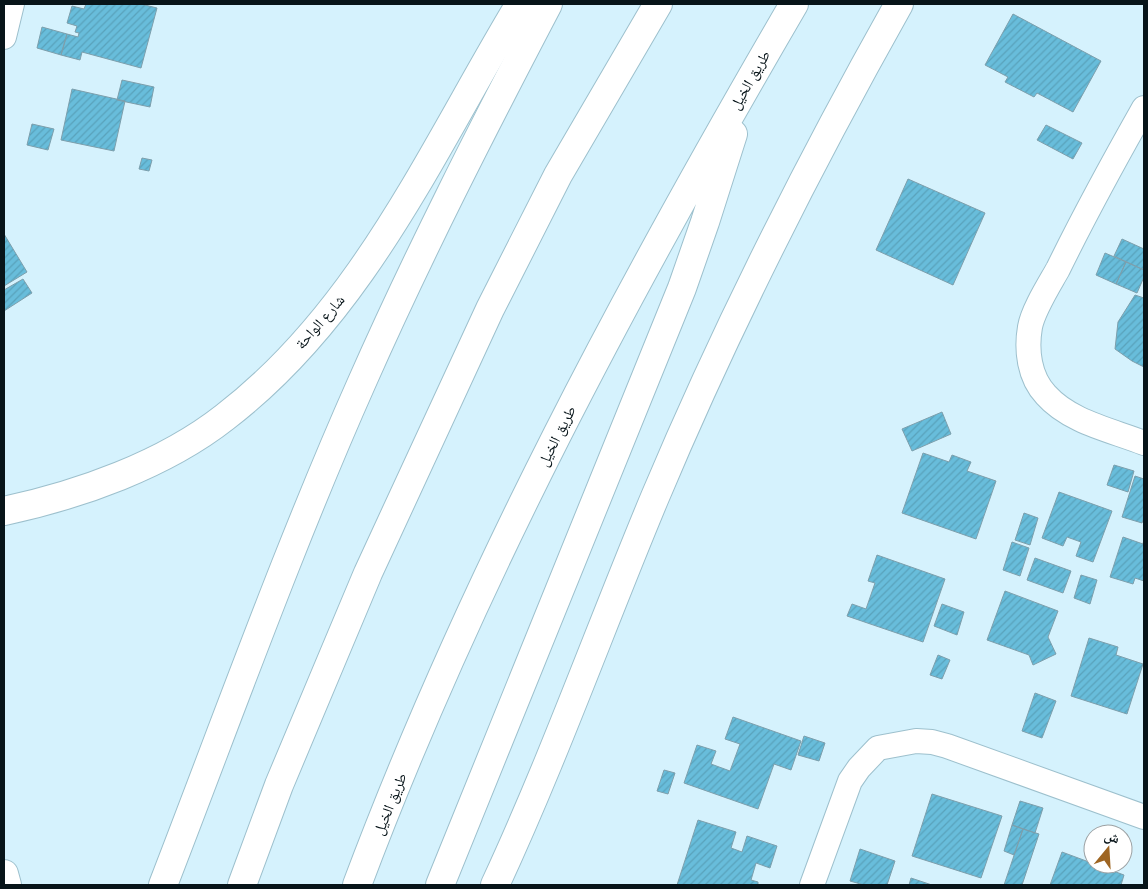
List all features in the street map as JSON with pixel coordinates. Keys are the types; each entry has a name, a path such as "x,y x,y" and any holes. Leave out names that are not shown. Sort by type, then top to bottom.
{"main road":[{"name":"شارع الواحة","path":"4,511 75,493 152,461 225,418 276,372 335,307 380,243 520,4"},
{"path":"164,878 314,497 362,383 467,159 548,4"},
{"path":"242,885 279,785 364,582 490,309 558,176 658,4"},
{"name":"طريق الخيل","path":"357,885 408,758 452,657 502,548 557,437 614,326 794,4"},
{"path":"496,885 546,772 654,498 701,390 751,283 808,171 899,4"},
{"path":"440,885 682,288 727,154 746,87"},
{"path":"4,874 7,885"}],"street":[{"path":"4,38 12,4"},
{"path":"1144,108 1089,207 1040,303 1030,325 1027,349 1032,373 1044,394 1062,411 1144,443"},
{"path":"812,885 850,781 859,768 878,748 900,743 916,740 947,746 1144,816"}],"building":[{"path":"86,4 141,4 157,8 141,68 82,52 80,60 61,55 67,34 78,37 79,33 75,32 77,26 67,23 72,6 84,9"},
{"path":"1013,14 1101,61 1073,112 1037,93 1034,97 1005,82 1008,77 985,65"},
{"path":"42,27 67,34 61,55 37,48"},
{"path":"122,80 154,87 150,107 117,100"},
{"path":"72,89 125,101 114,151 61,140"},
{"path":"32,124 54,129 48,150 27,145"},
{"path":"1046,125 1082,143 1073,159 1037,140"},
{"path":"142,158 152,160 149,171 139,169"},
{"path":"908,179 985,213 953,285 876,250"},
{"path":"4,234 27,272 4,286"},
{"path":"1122,239 1144,249 1144,270 1114,256"},
{"path":"1105,253 1126,262 1116,284 1096,275"},
{"path":"1126,262 1144,270 1144,277 1137,293 1116,284"},
{"path":"23,279 32,293 4,311 4,290"},
{"path":"1135,295 1144,298 1144,367 1115,349 1118,322"},
{"path":"942,412 951,434 912,451 902,429"},
{"path":"923,453 949,462 952,455 971,462 967,471 996,481 976,539 902,513"},
{"path":"1114,465 1134,471 1128,492 1107,485"},
{"path":"1135,476 1144,479 1144,518 1142,523 1122,517"},
{"path":"1059,492 1112,511 1093,562 1076,556 1081,542 1067,537 1063,546 1042,538"},
{"path":"1024,513 1038,518 1030,545 1015,540"},
{"path":"1123,537 1143,544 1144,539 1144,581 1135,578 1133,584 1110,577"},
{"path":"1012,542 1029,548 1020,576 1003,570"},
{"path":"877,555 945,579 923,642 847,616 852,604 866,609 875,583 868,581"},
{"path":"1035,558 1071,571 1063,593 1027,580"},
{"path":"1081,575 1097,580 1090,604 1074,598"},
{"path":"1005,591 1058,611 1048,637 1056,654 1033,665 1029,655 987,640"},
{"path":"942,604 964,612 957,635 934,626"},
{"path":"1089,638 1118,647 1116,655 1143,664 1127,714 1071,696"},
{"path":"938,655 950,660 942,679 930,675"},
{"path":"1035,693 1056,701 1042,738 1022,731"},
{"path":"733,717 801,741 791,770 774,764 758,809 684,783 697,745 716,751 711,764 730,771 740,744 725,739"},
{"path":"804,736 825,743 819,761 798,755"},
{"path":"664,770 675,773 668,794 657,791"},
{"path":"932,794 1002,816 981,878 912,856"},
{"path":"1020,801 1043,808 1035,833 1012,825"},
{"path":"698,820 736,832 731,848 742,852 747,836 777,846 770,868 756,863 751,880 758,882 758,885 677,885"},
{"path":"1012,825 1023,829 1014,855 1004,851"},
{"path":"1023,829 1039,834 1022,885 1004,885"},
{"path":"860,849 895,861 887,885 864,885 850,881"},
{"path":"1062,852 1083,860 1083,874 1124,875 1121,885 1050,885"},
{"path":"911,878 932,885 909,885"}]}
